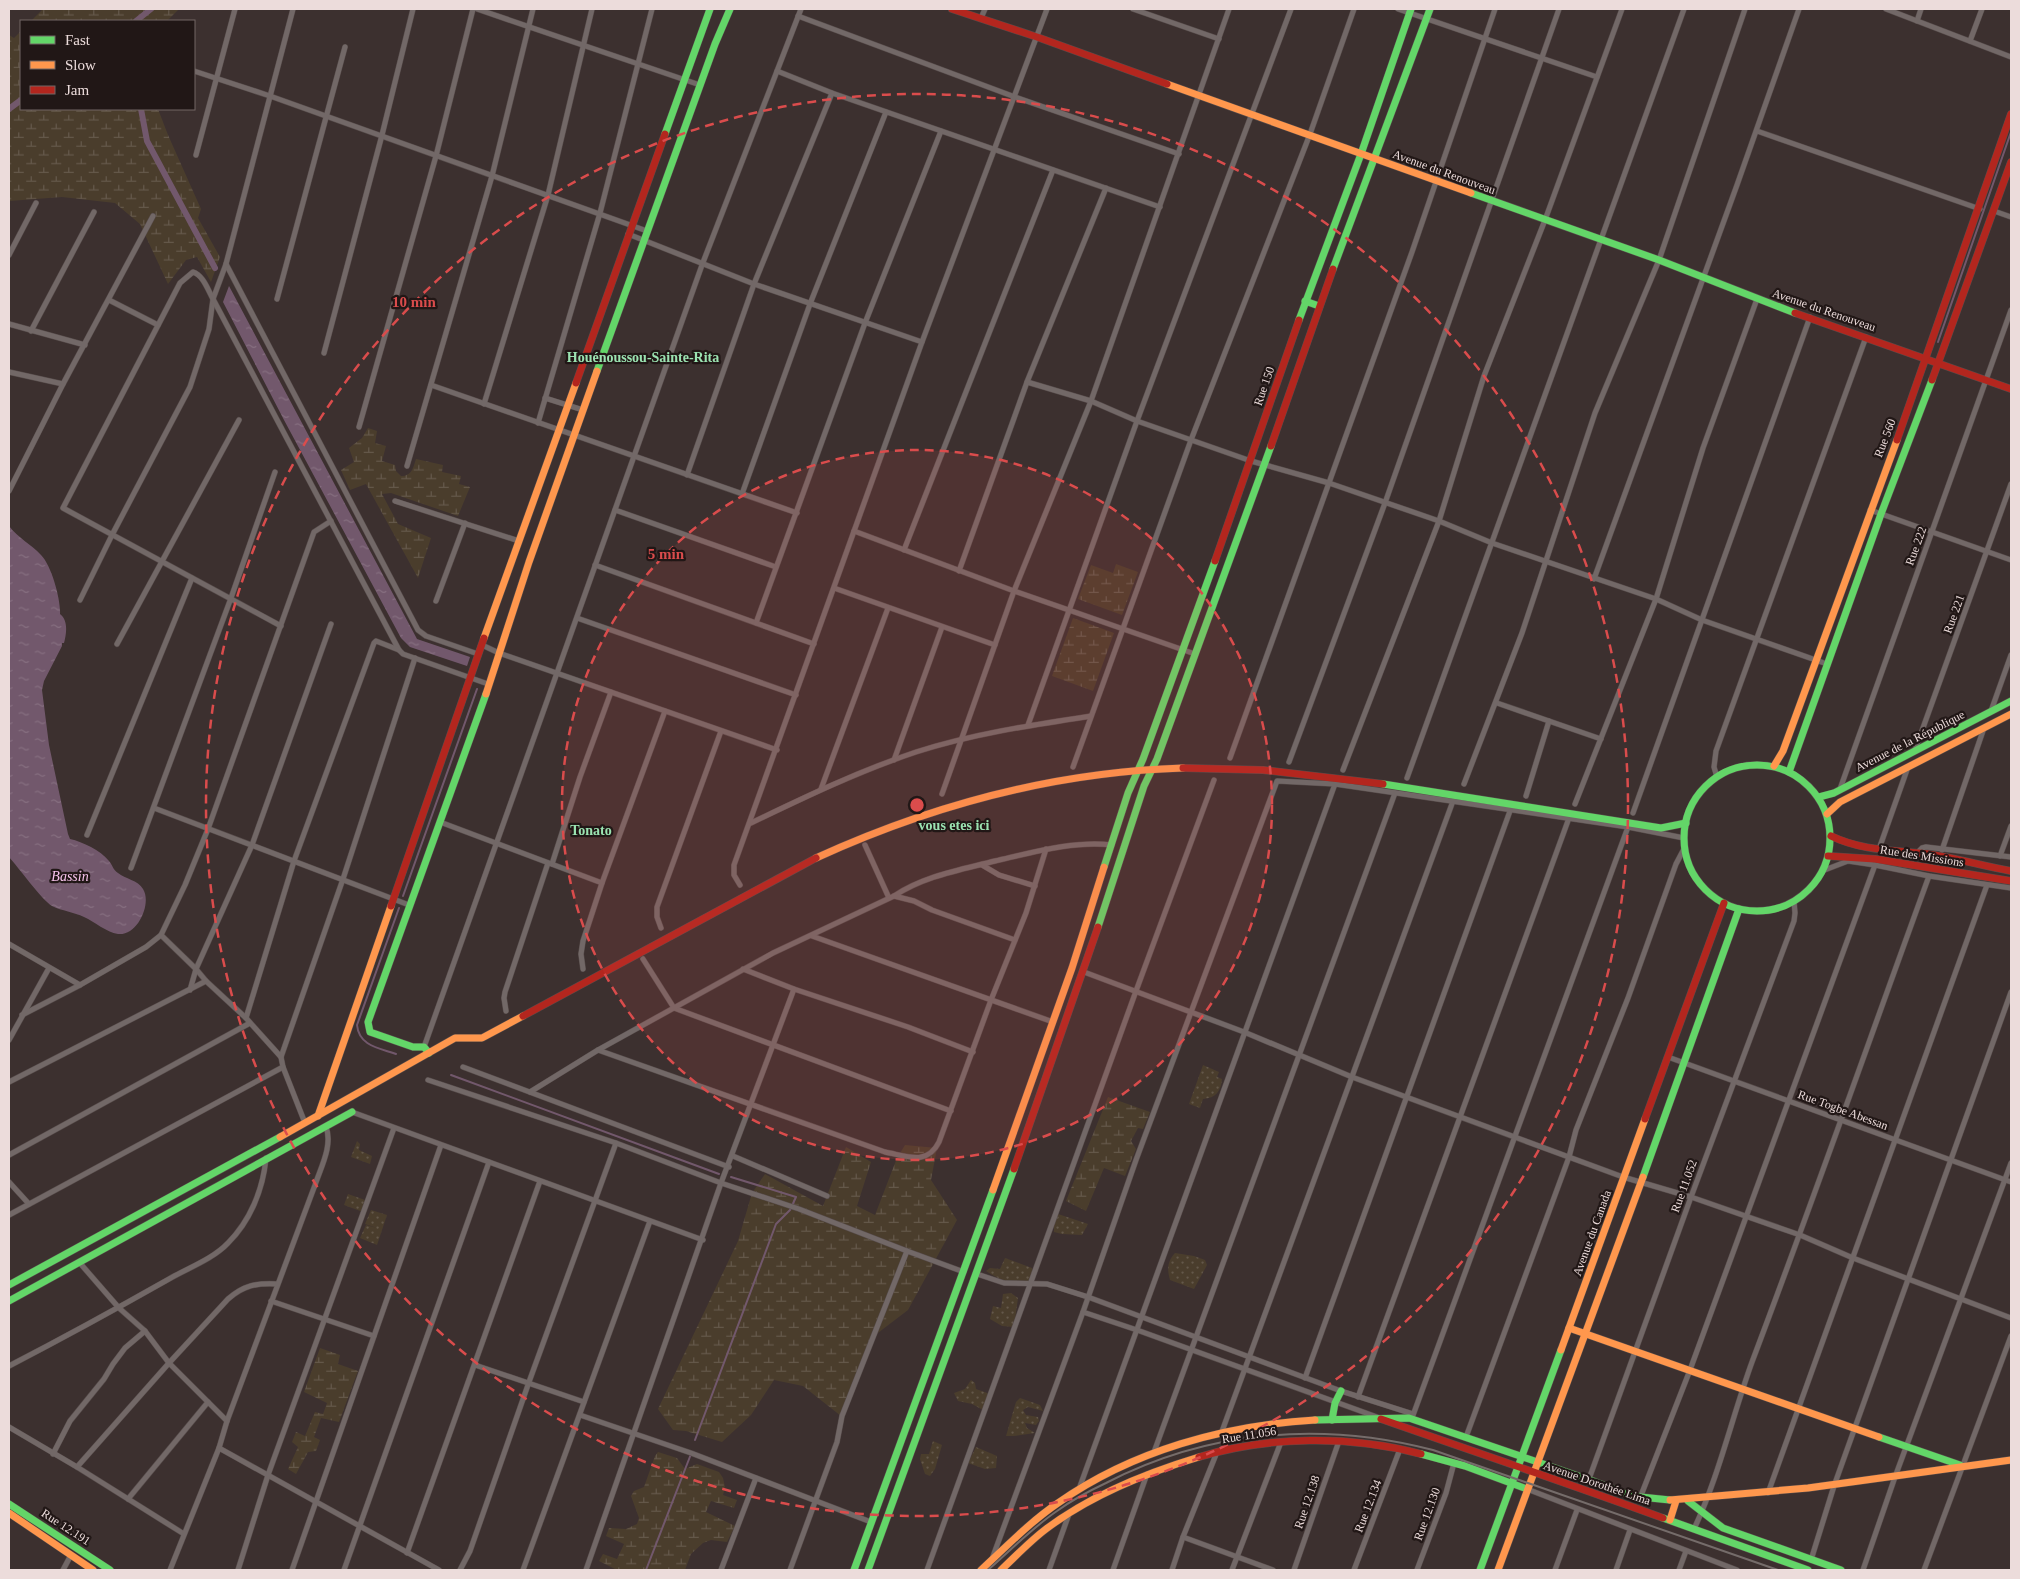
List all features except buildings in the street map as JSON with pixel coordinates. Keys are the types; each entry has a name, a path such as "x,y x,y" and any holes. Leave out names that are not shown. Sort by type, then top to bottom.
{"main road":[{"path":"318,1116 518,541 710,9"},
{"path":"428,1053 424,1047 413,1047 370,1032 367,1025 480,713 529,562 647,231 715,44 730,9"},
{"name":"Avenue du Renouveau","path":"952,9 1037,37 1310,134 1373,159 1437,180 1659,260 1757,299 2011,389"},
{"name":"Rue 150","path":"868,1570 977,1274 1084,972 1144,786 1153,769 1264,465 1319,306 1430,9"},
{"name":"Rue 150","path":"854,1570 964,1272 1052,1022 1128,793 1138,771 1250,461 1305,301 1361,154 1410,11"},
{"name":"Rue 560","path":"1774,766 1783,751 1927,358 1980,209 2011,114"},
{"name":"Rue 560","path":"1790,772 1791,763 1881,514 1939,362 2011,162"},
{"path":"1305,301 1319,306"},
{"name":"Avenue de la République","path":"1818,797 1828,796 2011,702"},
{"name":"Avenue de la République","path":"1827,814 1840,802 2011,714"},
{"path":"1748,765 1774,766 1790,772 1807,784 1818,797 1827,814 1831,836 1828,856 1822,871 1810,888 1794,901 1767,910 1739,909 1724,903 1708,892 1696,878 1689,865 1684,847 1686,822 1698,796 1717,777 1729,770 1748,765"},
{"path":"9,1285 318,1116 455,1038 482,1038 794,868 861,837 946,808 1025,787 1070,779 1153,769 1217,768 1280,771 1397,786 1662,828 1677,826 1686,822"},
{"name":"Rue des Missions","path":"1831,836 1849,844 1917,853 2011,871"},
{"name":"Rue des Missions","path":"1828,856 1875,860 2011,881"},
{"name":"Avenue du Canada","path":"1480,1570 1516,1467 1570,1328 1724,903"},
{"path":"1498,1570 1739,909"},
{"path":"9,1301 352,1112"},
{"path":"1570,1328 1962,1466"},
{"path":"1332,1420 1335,1403 1341,1391"},
{"name":"Avenue Dorothée Lima","path":"980,1570 1041,1516 1079,1489 1154,1452 1221,1434 1296,1422 1412,1416 1520,1457 1640,1498 1676,1501 1834,1486 2011,1460"},
{"name":"Avenue Dorothée Lima","path":"1378,1418 1516,1467 1591,1490 1808,1570"},
{"name":"Rue 11.056","path":"1001,1570 1045,1530 1069,1513 1147,1473 1172,1463 1217,1452 1280,1442 1299,1440 1339,1441 1400,1449 1454,1464 1527,1489"},
{"path":"1670,1520 1676,1501"},
{"path":"1688,1501 1723,1528 1842,1570"},
{"name":"Rue 12.191","path":"9,1504 110,1570"},
{"name":"Rue 12.191","path":"9,1513 93,1570"},
{"path":"1719,1538 1723,1528"}],"street":[{"path":"196,155 235,9"},
{"path":"80,600 112,534 190,387 209,329 214,299 226,264 293,9"},
{"path":"324,353 382,135 413,9"},
{"path":"359,427 436,156 473,9"},
{"path":"477,9 700,85"},
{"path":"407,466 492,176 533,9"},
{"path":"484,404 548,195 592,9"},
{"path":"538,423 600,213 652,9"},
{"path":"424,1047 702,265 801,9"},
{"path":"981,18 985,9"},
{"path":"740,885 734,874 734,865 922,342 1048,9"},
{"path":"1133,9 1219,39"},
{"path":"942,794 1014,591 1091,402 1229,9"},
{"path":"1028,726 1137,421 1291,9"},
{"path":"1073,768 1191,440 1310,134 1354,9"},
{"path":"1398,9 1410,11 1541,59 1597,77"},
{"path":"1230,758 1437,180 1495,9"},
{"path":"1289,762 1385,503 1559,9"},
{"path":"1343,770 1439,521 1484,376 1545,220 1622,9"},
{"path":"1407,778 1684,9"},
{"path":"1464,784 1497,703 1547,562 1595,414 1659,260 1745,9"},
{"path":"1594,579 1757,131 1799,9"},
{"path":"1886,9 2011,57"},
{"path":"1917,21 1921,9"},
{"path":"1970,41 1982,9"},
{"path":"798,16 1015,97 1179,154"},
{"path":"277,298 345,47"},
{"path":"195,71 217,77 382,135 647,231"},
{"path":"778,71 832,93 1160,207"},
{"path":"687,475 754,284 832,93"},
{"path":"742,494 810,304 886,112"},
{"path":"756,623 865,323 941,131"},
{"path":"1757,131 1980,209"},
{"path":"904,550 1053,170"},
{"path":"959,570 1027,382 1106,188"},
{"path":"9,255 36,203"},
{"path":"1994,211 2011,217"},
{"path":"31,330 94,212"},
{"path":"9,491 63,384 154,216"},
{"path":"628,234 702,265 922,342"},
{"path":"226,264 418,630 426,636 478,654"},
{"path":"281,626 63,508 180,283 193,272 198,274 214,299 399,650 403,654 488,684"},
{"path":"1575,804 1656,599 1703,448 1757,299"},
{"path":"109,300 158,325"},
{"name":"Rue 222","path":"1840,789 2011,310"},
{"path":"1633,813 1810,317"},
{"path":"9,324 84,345"},
{"path":"1717,777 1714,766 1716,751 1758,640 1866,337"},
{"path":"9,372 63,384"},
{"path":"1027,382 1091,402 1137,421 1250,461 1329,483 1439,521 1492,543 1656,599 1702,620 1827,664"},
{"path":"431,385 797,513"},
{"path":"546,398 584,410"},
{"path":"117,644 239,420"},
{"path":"131,868 231,598 275,472"},
{"name":"Rue 221","path":"1915,750 2011,484"},
{"path":"395,501 518,541"},
{"path":"615,510 776,567"},
{"path":"1870,510 2011,560"},
{"path":"22,1015 80,985 146,947 161,935 186,885 208,829 314,532 331,521"},
{"path":"436,601 465,524"},
{"path":"854,531 1014,591 1195,654"},
{"path":"595,565 814,644"},
{"path":"87,835 192,578"},
{"path":"834,588 995,645"},
{"path":"821,789 888,608"},
{"path":"576,618 796,695"},
{"path":"190,990 196,969 252,845 331,624"},
{"path":"894,760 942,627"},
{"path":"9,1155 248,1020 294,861 374,643 376,641 399,650"},
{"path":"482,645 499,653 776,750"},
{"path":"1991,712 2011,655"},
{"path":"281,1057 343,879 415,658"},
{"path":"506,1011 505,992 611,692"},
{"path":"1497,703 1601,739"},
{"path":"583,969 581,954 583,941 602,883 665,711"},
{"path":"750,823 821,789 894,760 962,740 1028,726 1091,716"},
{"path":"1526,796 1550,721"},
{"path":"1942,850 1984,728"},
{"path":"661,928 657,917 657,907 720,731"},
{"path":"1879,849 1908,767"},
{"path":"927,1570 1214,780"},
{"path":"990,1562 1083,1312 1136,1160 1277,781 1335,784 1628,827 1684,838"},
{"path":"1079,1489 1335,784"},
{"path":"1154,1452 1297,1055 1371,862 1395,793"},
{"path":"1221,1434 1453,802"},
{"path":"154,808 409,905"},
{"path":"1305,1378 1510,811"},
{"path":"1358,1397 1569,818"},
{"path":"440,822 602,883"},
{"path":"2000,856 2011,826"},
{"path":"977,1274 1004,1283 1047,1284 1088,1297 1412,1416 1628,827"},
{"path":"865,844 891,897"},
{"path":"530,1092 598,1050 743,969 906,888 934,877 1046,849 1102,844 1112,845"},
{"path":"1466,1437 1569,1157 1576,1130 1628,998 1676,864 1684,847"},
{"path":"1917,853 1924,848 2011,858"},
{"path":"598,1050 885,1152 922,1158 930,1155 935,1151 951,1111 991,1000 1026,913 1046,849"},
{"path":"1822,871 1844,862 1875,865 1929,876 2011,888"},
{"path":"982,865 999,875 1034,886"},
{"path":"1640,1498 1690,1370 1875,865"},
{"path":"1694,1529 1708,1498 1742,1389 1842,1120 1929,876"},
{"path":"1768,1493 1988,885"},
{"path":"891,897 914,901 1015,940"},
{"name":"Rue 11.052","path":"1589,1479 1690,1197 1794,921 1794,901"},
{"path":"161,935 248,1020 281,1057 305,1123"},
{"path":"812,936 1052,1022"},
{"path":"9,944 80,985"},
{"path":"643,959 674,1008 951,1111"},
{"path":"9,1040 49,968"},
{"path":"743,969 794,989 908,1027 973,1052"},
{"path":"1084,972 1244,1032 1352,1077 1623,1178 1690,1197 1746,1218 1800,1235 1853,1258 2011,1318"},
{"path":"9,1082 206,981"},
{"path":"586,1570 722,1183 794,989"},
{"path":"1811,1560 1834,1486 2011,992"},
{"name":"Rue Togbe Abessan","path":"1668,1057 2008,1181"},
{"path":"9,1216 283,1066"},
{"path":"463,1067 729,1167"},
{"path":"428,1080 616,1143 722,1183 799,1209 964,1272"},
{"path":"352,1112 702,1240"},
{"path":"170,1570 219,1448 227,1421 324,1156 328,1140 326,1126"},
{"path":"240,1570 268,1475 394,1128"},
{"path":"460,1570 470,1551 616,1143"},
{"path":"292,1570 441,1145"},
{"path":"733,1156 827,1196"},
{"path":"9,1366 119,1308 227,1245 247,1218 257,1199 264,1177 266,1158"},
{"path":"344,1570 489,1162"},
{"path":"1863,1570 1895,1477 2008,1181 2011,1164"},
{"path":"407,1553 540,1181"},
{"path":"9,1182 29,1204"},
{"path":"523,1570 650,1221"},
{"path":"790,1570 837,1442 842,1416 907,1251"},
{"path":"79,1262 119,1308 144,1331 168,1363 227,1421"},
{"path":"78,1467 168,1363 239,1290 250,1284 277,1284"},
{"path":"271,1302 374,1336"},
{"path":"1083,1312 1378,1418"},
{"path":"53,1454 70,1421 104,1379 112,1364 125,1348 144,1331"},
{"path":"1924,1570 2011,1336"},
{"path":"475,1365 584,1402"},
{"path":"128,1499 208,1402"},
{"path":"580,1415 756,1478 871,1522"},
{"path":"9,1427 78,1467 184,1534"},
{"name":"Rue 12.138","path":"1294,1570 1339,1441"},
{"path":"1232,1570 1280,1442"},
{"path":"219,1448 438,1570"},
{"name":"Rue 12.134","path":"1354,1570 1400,1449"},
{"path":"1172,1570 1217,1452"},
{"name":"Rue 12.130","path":"1417,1570 1446,1493 1454,1464"},
{"path":"1113,1570 1147,1473"},
{"path":"721,1570 756,1478"},
{"path":"1527,1489 1577,1510 1737,1570"},
{"path":"1555,1570 1577,1510"},
{"path":"1049,1570 1069,1513"},
{"path":"1616,1570 1630,1530"},
{"path":"1183,1537 1273,1570"},
{"path":"1678,1570 1686,1551"},
{"path":"63,1570 71,1555"}],"green space":[{"path":"43,9 179,9 168,20 32,20"},
{"path":"20,32 20,110 158,110 201,209 198,218 220,257 211,282 197,257 186,260 168,284 140,224 115,203 62,197 9,201 9,35 14,38"},
{"path":"368,428 377,431 375,443 386,446 382,461 395,465 396,471 401,476 410,473 416,459 443,465 442,472 461,476 459,484 470,487 458,516 391,493 382,494 398,524 431,538 418,578 366,484 350,490 341,470 354,462 349,448 362,438"},
{"path":"1116,564 1138,572 1122,615 1078,599 1091,565 1113,573"},
{"path":"1073,618 1114,633 1093,691 1052,676"},
{"path":"1203,1065 1219,1072 1217,1077 1222,1079 1217,1093 1203,1099 1200,1108 1189,1104"},
{"path":"1108,1097 1150,1112 1143,1129 1138,1128 1131,1141 1136,1149 1125,1176 1104,1168 1086,1211 1066,1201"},
{"path":"357,1141 360,1144 359,1150 372,1156 370,1164 351,1157"},
{"path":"905,1145 937,1148 931,1180 957,1220 908,1310 870,1339 841,1416 803,1386 774,1380 751,1415 722,1442 686,1431 673,1430 658,1409 738,1241 752,1193 765,1174 823,1206 846,1147 871,1162 857,1206 875,1215 897,1158"},
{"path":"348,1194 365,1200 363,1212 344,1205"},
{"path":"371,1210 387,1215 377,1245 360,1238 366,1225 377,1228 365,1224"},
{"path":"1058,1214 1088,1224 1082,1235 1054,1232 1054,1217"},
{"path":"1175,1253 1205,1260 1207,1265 1194,1289 1170,1280 1168,1266 1170,1259"},
{"path":"1005,1258 1032,1268 1034,1276 1029,1282 1018,1284 1000,1279 986,1271 990,1268 1000,1269"},
{"path":"1011,1293 1018,1298 1014,1327 1002,1326 990,1319 993,1306 1001,1308 1003,1294"},
{"path":"320,1348 340,1355 338,1364 358,1371 339,1422 321,1418 314,1437 320,1440 316,1451 308,1452 296,1474 288,1469 298,1447 292,1442 296,1432 305,1436 315,1412 323,1414 327,1403 304,1392"},
{"path":"971,1380 975,1383 976,1389 990,1394 983,1410 972,1404 958,1401 954,1393 965,1389"},
{"path":"1020,1398 1040,1405 1043,1411 1028,1407 1023,1410 1026,1415 1038,1417 1039,1421 1036,1425 1025,1423 1027,1428 1035,1433 1006,1436 1016,1402"},
{"path":"933,1441 942,1445 935,1469 930,1476 925,1474 920,1459 921,1454 929,1454"},
{"path":"976,1447 997,1456 996,1468 985,1469 968,1463"},
{"path":"658,1452 677,1458 685,1469 697,1464 719,1472 725,1487 723,1495 737,1500 734,1508 711,1501 706,1512 735,1526 727,1542 711,1540 703,1543 691,1554 685,1570 617,1570 599,1561 603,1554 617,1559 624,1544 606,1536 609,1528 626,1529 637,1524 639,1518 631,1496 634,1491 644,1487"}],"water":[{"path":"229,286 417,639 470,657 467,666 410,647 401,638 223,302"},
{"name":"Bassin","path":"9,526 45,560 55,584 60,614 66,624 64,643 62,643 44,681 42,690 49,745 68,834 70,839 86,844 101,853 116,872 141,886 145,895 146,902 141,917 132,930 125,933 114,933 80,915 52,906 9,857"}],"waterway":[{"path":"137,20 151,9"},
{"path":"9,109 20,101"},
{"path":"141,110 147,141 215,268"},
{"path":"1938,342 2011,132"},
{"path":"403,896 477,689"},
{"path":"396,1054 366,1042 362,1038 357,1025 399,908"},
{"path":"451,1075 719,1174"},
{"path":"695,1440 776,1224 790,1210 796,1197 731,1177"},
{"path":"646,1570 691,1454"}],"railway":[{"path":"988,1570 1030,1532 1063,1507 1093,1489 1145,1465 1185,1451 1225,1442 1266,1436 1308,1434 1349,1435 1433,1450 1778,1570"}],"traffic: fast":[{"path":"665,134 710,9"},
{"path":"597,371 715,44 730,9"},
{"path":"1299,320 1361,154 1411,9"},
{"path":"1333,269 1430,9"},
{"path":"1471,193 1659,260 1795,313"},
{"path":"1305,301 1319,306"},
{"path":"1789,772 1881,514 1932,380"},
{"path":"1098,927 1144,786 1157,759 1271,446"},
{"path":"1104,867 1128,793 1143,759 1215,561"},
{"path":"429,1053 424,1047 413,1047 370,1032 368,1022 486,694"},
{"path":"1819,797 1834,793 2011,701"},
{"path":"1757,765 1785,770 1809,786 1825,810 1830,838 1825,866 1809,890 1785,906 1757,911 1729,906 1705,890 1689,866 1684,838 1689,810 1705,786 1729,770 1757,765"},
{"path":"1383,784 1661,828 1686,823"},
{"path":"1643,1177 1739,909"},
{"path":"9,1301 352,1112"},
{"path":"9,1285 280,1137"},
{"path":"868,1570 1014,1169"},
{"path":"854,1570 993,1190"},
{"path":"1480,1570 1561,1350"},
{"path":"1332,1420 1335,1403 1341,1391"},
{"path":"1315,1420 1409,1418 1593,1481 1631,1496 1670,1500"},
{"path":"1879,1437 1960,1465"},
{"path":"1421,1454 1465,1466 1527,1489"},
{"path":"1688,1501 1723,1528 1841,1570"},
{"path":"9,1504 110,1570"},
{"path":"1663,1518 1808,1570"}],"traffic: slow":[{"path":"1167,84 1471,193"},
{"path":"486,694 529,562 597,371"},
{"path":"484,638 576,383"},
{"path":"1774,766 1783,751 1897,440"},
{"path":"1827,814 1840,802 2011,714"},
{"path":"816,858 904,822 949,807 995,795 1041,784 1088,776 1183,768"},
{"path":"993,1190 1072,968 1104,867"},
{"path":"318,1116 391,906"},
{"path":"280,1137 455,1038 482,1038 523,1016"},
{"path":"1561,1350 1645,1119"},
{"path":"1498,1570 1643,1177"},
{"path":"1569,1328 1879,1437"},
{"path":"981,1570 1018,1535 1058,1503 1087,1485 1148,1455 1180,1444 1247,1428 1315,1420"},
{"path":"1001,1570 1040,1534 1063,1517 1100,1495 1159,1470 1199,1457"},
{"path":"1670,1500 1808,1488 2011,1460"},
{"path":"1670,1520 1676,1501"},
{"path":"9,1513 93,1570"}],"traffic: jam":[{"path":"952,9 1037,37 1167,84"},
{"path":"1897,440 2011,114"},
{"path":"576,383 665,134"},
{"path":"1932,380 2011,162"},
{"path":"1271,446 1333,269"},
{"path":"1795,313 2011,389"},
{"path":"1215,561 1299,320"},
{"path":"391,906 484,638"},
{"path":"1183,768 1263,770 1383,784"},
{"path":"1831,836 1855,845 1928,854 2011,871"},
{"path":"1828,856 1875,859 2011,881"},
{"path":"523,1016 816,858"},
{"path":"1645,1119 1724,903"},
{"path":"1014,1169 1098,927"},
{"path":"1381,1419 1663,1518"},
{"path":"1199,1457 1253,1445 1310,1440 1366,1444 1421,1454"}],"district":[{"name":"Houénoussou-Sainte-Rita","path":"643,357"},
{"name":"vous etes ici","path":"954,825"},
{"name":"Tonato","path":"591,830"}]}
